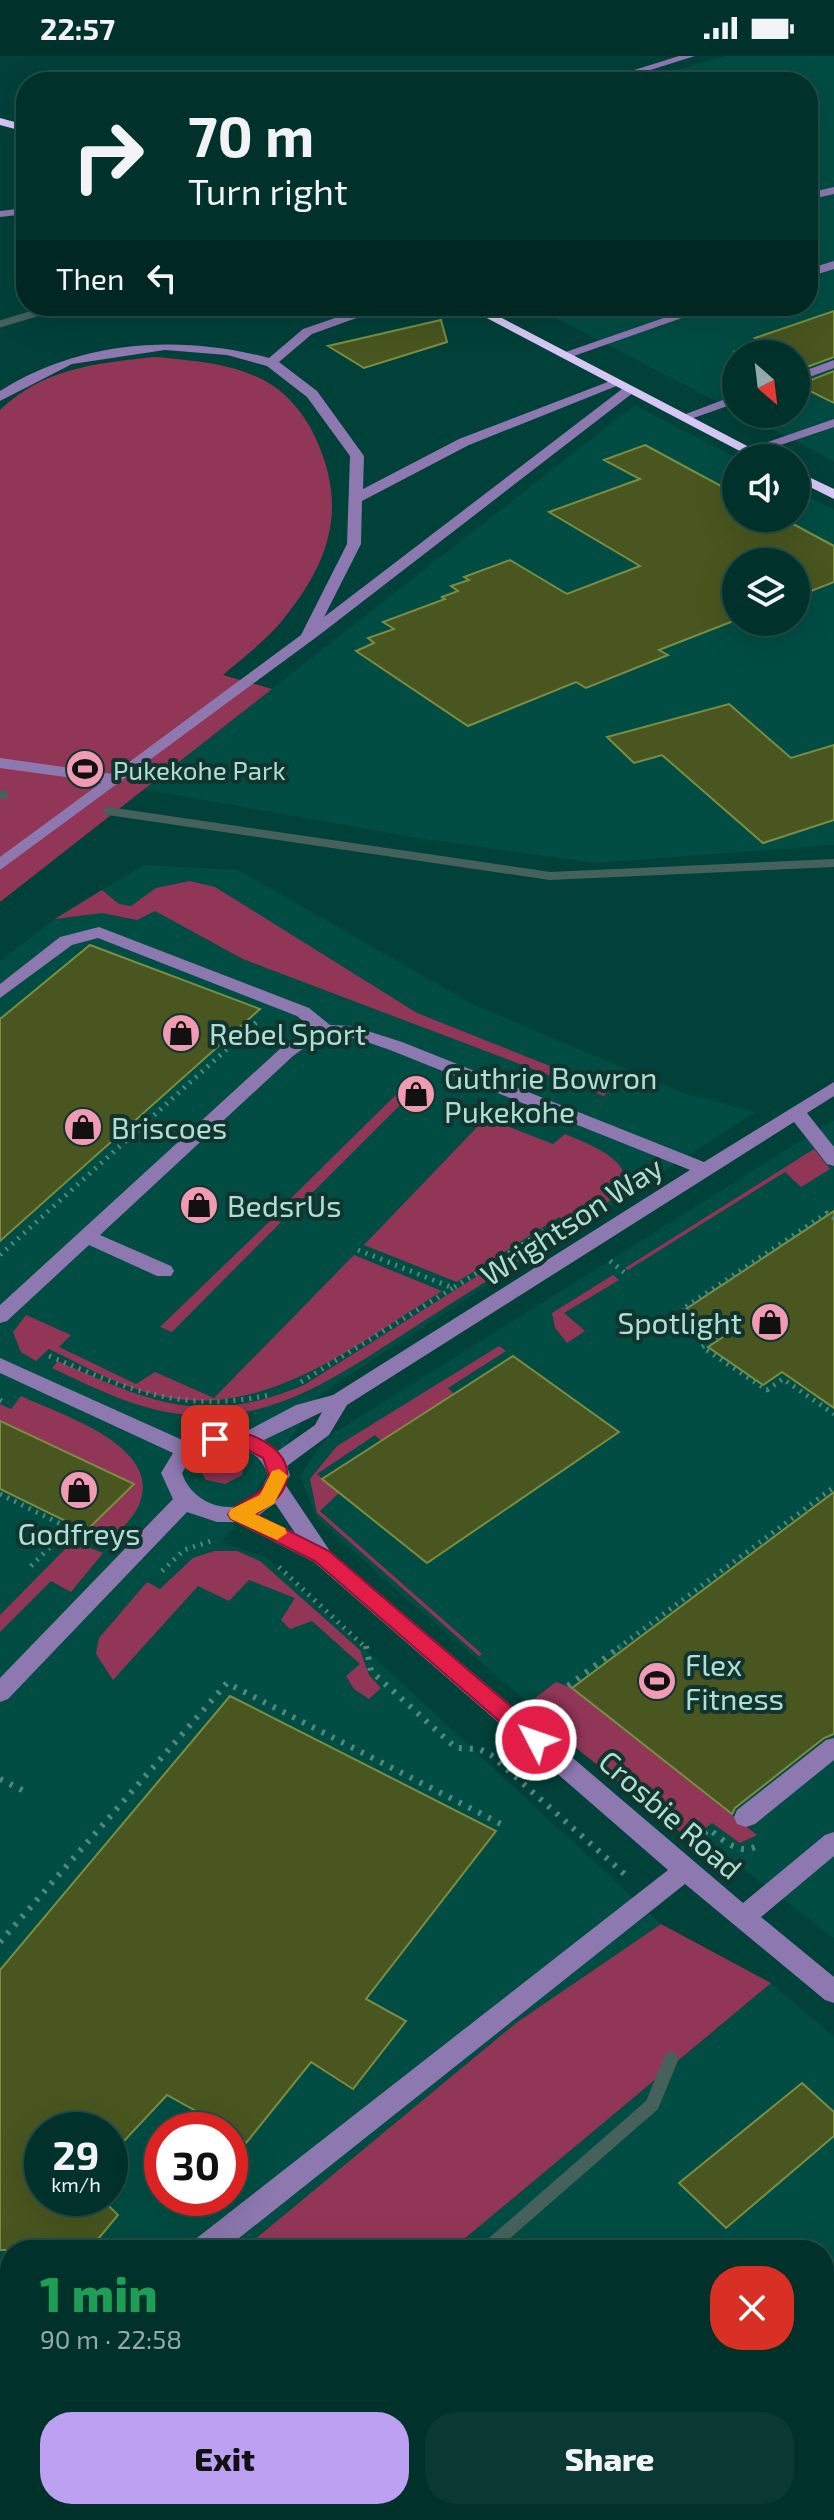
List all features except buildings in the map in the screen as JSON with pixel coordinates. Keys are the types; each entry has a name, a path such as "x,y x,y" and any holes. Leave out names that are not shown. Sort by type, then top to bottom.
{"main road":[{"path":"489,316 736,444"},
{"path":"810,482 834,495"}],"street":[{"path":"635,72 690,56"},
{"path":"272,363 286,343 315,327 351,316"},
{"path":"563,355 680,316"},
{"path":"0,397 30,378 69,361 152,347 228,351 272,363 312,394 357,456 353,500 354,544 307,637"},
{"path":"810,373 834,364"},
{"path":"353,500 464,442 625,386"},
{"path":"0,865 307,637 625,386"},
{"path":"685,417 722,404"},
{"path":"770,444 834,423"},
{"path":"0,763 117,779"},
{"path":"0,993 66,941 99,932 303,1012 324,1029"},
{"path":"0,1316 295,1045 324,1029 341,1028 396,1046 704,1169"},
{"name":"Wrightson Way","path":"246,1441 303,1410 340,1400 834,1088"},
{"path":"796,1112 834,1160"},
{"path":"85,1236 164,1271"},
{"path":"0,1365 188,1451"},
{"name":"Wrightson Way","path":"276,1463 322,1430 340,1400"},
{"path":"215,1439 246,1441 269,1453 276,1463 279,1475 276,1488 267,1499 238,1514 208,1514 183,1502 172,1482 173,1471 188,1451 215,1439"},
{"name":"Crosbie Road","path":"276,1488 322,1556"},
{"path":"0,1693 183,1502"},
{"name":"Crosbie Road","path":"238,1514 322,1556 685,1870 834,1992"},
{"path":"746,1817 834,1747"},
{"path":"742,1918 834,1842"},
{"path":"216,2240 685,1870"}],"path":[{"path":"0,1255 267,1014"},
{"path":"834,1218 827,1213 681,1310 719,1335 702,1347 767,1390 783,1379 834,1414"},
{"path":"293,1387 555,1224"},
{"path":"358,1250 453,1288"},
{"path":"610,1261 625,1273"},
{"path":"49,1356 148,1397 187,1404 235,1404 280,1391"},
{"path":"568,1686 834,1487"},
{"path":"0,1494 104,1546"},
{"path":"31,1566 69,1528"},
{"path":"0,1942 227,1683 503,1825"},
{"path":"0,1779 24,1791"}],"shaded area":[{"path":"726,56 834,56 834,461 810,449 810,444 801,444 769,428 810,428 810,340 722,340 722,404 551,316 818,316 818,72 671,72"},
{"path":"155,357 216,364 245,372 272,385 297,408 315,437 330,486 330,530 324,552 314,574 285,617 223,675 272,689 0,902 0,410 17,396 53,376 92,365"},
{"path":"635,405 722,451 722,532 810,532 810,497 834,510 834,845 596,863 418,838 144,789"},
{"path":"145,865 238,870 472,1004 683,1093 755,1112 319,1395 222,1543 266,1557 661,1924 516,2023 254,2240 0,2240 0,961 62,913"},
{"path":"190,881 215,887 417,1013 610,1090 604,1096 243,959 155,911 137,920 102,913 55,919 102,890 119,904 131,906 156,888"},
{"path":"414,1077 424,1081 290,1215 279,1210"},
{"path":"483,1104 498,1107 489,1119 553,1144 565,1134 608,1155 624,1175 621,1186 612,1199 574,1228 559,1217 457,1282 364,1245 481,1123 464,1115"},
{"path":"834,1120 834,1938 537,1710 394,1588 317,1518 300,1476 326,1438"},
{"path":"814,1149 830,1169 801,1187 785,1172 628,1270 625,1268"},
{"path":"272,1219 281,1222 172,1332 160,1327"},
{"path":"552,1229 561,1235 337,1376 281,1402 252,1411 221,1415 171,1413 119,1398 52,1368 58,1361 122,1388 178,1404 207,1407 269,1398 304,1385"},
{"path":"354,1255 442,1291 334,1359 258,1392 218,1400 176,1399 122,1384 49,1349 36,1361 21,1352 13,1332 26,1315 71,1335 59,1347 136,1384 155,1372 214,1398"},
{"path":"613,1275 619,1280 564,1313 585,1331 567,1343 555,1328 552,1313"},
{"path":"499,1346 506,1351 448,1388 454,1394 381,1441 375,1435 317,1474 339,1493 320,1511 482,1654 479,1656 317,1513 310,1479 337,1446"},
{"path":"21,1396 103,1434 122,1448 136,1464 142,1482 140,1502 114,1537 89,1527 0,1421 0,1404 11,1409"},
{"path":"228,1453 244,1464 242,1475 225,1484 206,1480 201,1471 204,1462 214,1455"},
{"path":"73,1541 103,1553 71,1592 51,1581 0,1632 0,1615"},
{"path":"214,1551 237,1551 260,1561 360,1650 369,1675 381,1688 369,1699 354,1689 346,1676 360,1664 312,1621 290,1629 281,1620 295,1598 249,1580 229,1601 198,1586 113,1680 96,1654 99,1638 147,1582 160,1589 193,1558"},
{"path":"556,1682 572,1688 757,1835 740,1843 712,1823 690,1840 538,1717 535,1698"},
{"path":"661,1924 771,1983 463,2240 254,2240 516,2023"},
{"path":"771,1983 834,2037 834,2240 463,2240"}],"waterway":[{"path":"0,324 27,316"},
{"path":"0,794 4,795"},
{"path":"108,811 550,876 834,863"},
{"path":"497,2240 652,2105 671,2059"}],"slow traffic":[{"path":"277,1533 238,1514 267,1499 276,1488 279,1476"}],"place":[{"name":"Pukekohe Park","path":"85,769"},
{"name":"Rebel Sport","path":"181,1033"},
{"name":"Guthrie Bowron Pukekohe","path":"416,1094"},
{"name":"Briscoes","path":"83,1127"},
{"name":"BedsrUs","path":"199,1205"},
{"name":"Spotlight","path":"770,1322"},
{"name":"Godfreys","path":"79,1490"},
{"name":"Flex Fitness","path":"657,1681"}],"route":[{"path":"215,1439 246,1441 259,1446 276,1463 279,1475 276,1488 254,1508 238,1514 322,1556 536,1740"}]}
